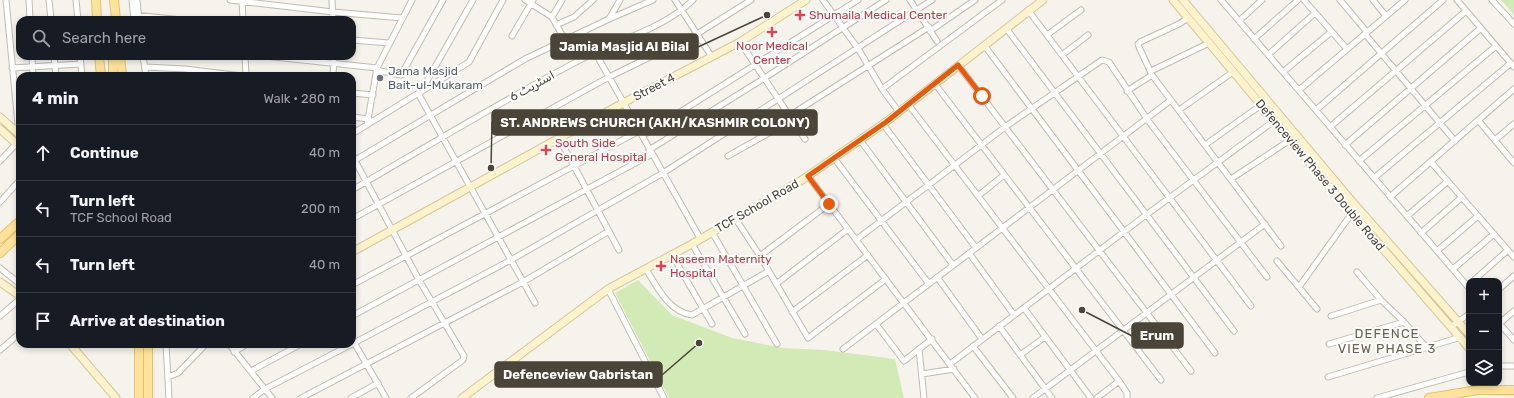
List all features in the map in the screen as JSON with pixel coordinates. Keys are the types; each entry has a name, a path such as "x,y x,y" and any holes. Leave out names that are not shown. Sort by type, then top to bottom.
{"main road":[{"path":"96,0 97,16"},
{"path":"114,0 116,16"},
{"path":"99,60 101,72"},
{"path":"113,60 113,72"},
{"path":"120,60 122,72"},
{"path":"0,239 16,225"},
{"path":"0,253 16,238"},
{"path":"139,348 139,395"},
{"path":"148,348 148,398"},
{"path":"1429,398 1478,390 1514,390"}],"street":[{"path":"6,0 16,111"},
{"path":"29,0 30,16"},
{"path":"49,0 51,16"},
{"path":"76,0 78,16"},
{"path":"132,0 136,16"},
{"path":"136,16 138,0"},
{"path":"230,0 333,12 402,18"},
{"path":"332,0 333,16"},
{"path":"368,125 376,69 412,0"},
{"path":"296,60 376,69 401,75 443,0"},
{"path":"419,94 473,0"},
{"path":"356,132 470,62 503,0"},
{"path":"525,0 532,2 552,18 565,40"},
{"path":"552,18 562,0"},
{"path":"556,25 574,17 593,0"},
{"path":"609,19 620,0"},
{"path":"356,159 525,59 653,0"},
{"path":"675,0 712,57"},
{"name":"اسٹریٹ 6","path":"356,188 533,84 594,52 674,16 682,11 693,0"},
{"path":"356,217 609,77 697,34 751,0"},
{"name":"Street 4","path":"356,250 623,103 740,42 806,0"},
{"path":"824,0 857,47 882,89 899,112"},
{"path":"642,136 835,16 858,0"},
{"path":"356,314 651,152 886,0"},
{"path":"910,0 937,41"},
{"path":"356,340 511,260 663,173 727,133 777,98 932,0"},
{"path":"728,156 791,118 868,66 975,0"},
{"path":"882,89 1002,0"},
{"name":"TCF School Road","path":"462,398 608,289 692,244 699,237 712,232 808,176 899,112 1028,10 1043,0"},
{"path":"1238,21 1262,0"},
{"path":"1254,39 1298,0"},
{"path":"1304,0 1347,49"},
{"path":"1340,0 1381,53 1454,141"},
{"path":"1373,0 1386,16"},
{"path":"1299,90 1405,0"},
{"path":"1316,110 1443,0"},
{"path":"1374,178 1512,65 1457,0"},
{"path":"1492,0 1514,24"},
{"path":"242,1 243,16"},
{"path":"1181,1 1220,43 1299,145 1466,330"},
{"name":"Defenceview Phase 3 Double Road","path":"1181,1 1188,18 1290,140 1299,145 1352,213 1466,344"},
{"path":"1224,1 1238,21 1466,284"},
{"path":"512,36 532,2"},
{"path":"1028,10 1251,306"},
{"path":"1047,35 1081,10"},
{"path":"1330,127 1466,11"},
{"path":"1268,55 1315,13"},
{"path":"1188,18 1138,44 1152,73 1171,100 1281,246"},
{"path":"1006,28 1234,331"},
{"path":"1345,144 1481,28"},
{"path":"583,31 699,237"},
{"path":"1283,72 1331,32"},
{"path":"1062,55 1088,35"},
{"path":"356,40 389,43"},
{"path":"740,42 754,66 805,139"},
{"path":"1127,91 1152,73 1211,45 1220,43"},
{"path":"984,45 1215,353"},
{"path":"1359,161 1496,46"},
{"path":"32,60 33,72"},
{"path":"54,60 56,72"},
{"path":"80,60 82,72"},
{"path":"144,60 146,72"},
{"path":"245,60 246,72"},
{"path":"333,72 334,60"},
{"path":"856,240 956,166 1005,127 1078,75 1102,60 1106,60 1109,62 1147,119 1267,277"},
{"path":"12,68 81,64"},
{"path":"958,65 1191,370"},
{"path":"145,67 209,72"},
{"path":"1179,110 1233,72"},
{"path":"935,84 1161,380"},
{"path":"1390,197 1514,89"},
{"path":"356,93 372,95"},
{"path":"419,94 534,303"},
{"path":"843,349 1171,100"},
{"path":"908,104 1119,381 1127,392 1127,398"},
{"path":"1205,145 1261,105"},
{"path":"0,117 16,131"},
{"path":"356,117 369,119"},
{"path":"1478,120 1513,159"},
{"path":"950,364 1099,250 1274,121"},
{"path":"882,124 976,248"},
{"path":"1495,140 1514,124"},
{"path":"0,129 16,143"},
{"path":"356,282 639,130"},
{"path":"9,137 16,134"},
{"path":"559,138 619,250"},
{"path":"860,140 953,265"},
{"path":"1231,179 1290,140"},
{"path":"0,161 16,147"},
{"path":"834,158 929,284"},
{"path":"1431,162 1514,256"},
{"path":"356,166 379,203 419,280 463,353 464,359 411,398"},
{"path":"978,196 1004,175"},
{"path":"808,176 975,398"},
{"path":"1407,216 1448,181"},
{"path":"0,202 16,184"},
{"path":"1421,233 1462,197"},
{"path":"760,256 829,204"},
{"path":"1299,287 1352,213"},
{"path":"1437,251 1478,216"},
{"path":"735,218 760,256 808,338 886,279"},
{"path":"1033,398 1265,224"},
{"path":"776,284 848,229"},
{"path":"301,398 523,282 609,231"},
{"path":"712,232 777,344"},
{"path":"1453,269 1494,234"},
{"path":"692,244 744,334"},
{"path":"1476,278 1508,250"},
{"path":"969,253 1014,315"},
{"path":"672,254 712,324"},
{"path":"792,312 868,254"},
{"path":"1278,261 1317,309"},
{"path":"0,268 16,281"},
{"path":"646,268 660,292 680,314 692,316 702,308 723,296 744,287 769,271"},
{"path":"1357,272 1381,300 1404,322 1426,347"},
{"path":"1502,286 1514,276"},
{"path":"937,278 982,339"},
{"path":"0,282 16,293"},
{"path":"608,289 664,398"},
{"path":"1331,316 1381,300"},
{"path":"0,316 16,302"},
{"path":"1024,308 1091,398"},
{"path":"1502,321 1514,311"},
{"path":"1452,326 1466,316"},
{"path":"1329,344 1404,322"},
{"path":"876,324 904,361 932,339"},
{"path":"999,326 1052,398"},
{"path":"1502,326 1514,340"},
{"path":"0,350 16,336"},
{"path":"1020,355 1045,337"},
{"path":"1328,377 1461,337"},
{"path":"974,346 1013,398"},
{"path":"73,348 116,398"},
{"path":"166,348 169,398"},
{"path":"168,377 178,373 202,348"},
{"path":"232,348 272,398"},
{"path":"234,352 240,348"},
{"path":"251,371 294,348"},
{"path":"253,398 265,389 341,348"},
{"path":"356,348 386,398"},
{"path":"919,349 924,398"},
{"path":"1502,366 1514,366"},
{"path":"922,374 954,369"},
{"path":"1376,398 1466,373"},
{"path":"1097,398 1119,381"},
{"path":"351,398 378,383"}],"green space":[{"path":"1501,0 1514,0 1514,15"},
{"path":"638,280 672,315 732,338 783,348 824,350 895,359 904,398 669,398 615,293"}],"place":[{"name":"Jamia Masjid Al Bilal","path":"767,15"},
{"name":"Shumaila Medical Center","path":"800,15"},
{"name":"Noor Medical Center","path":"772,32"},
{"name":"Jama Masjid Bait-ul-Mukaram","path":"380,78"},
{"name":"South Side General Hospital","path":"546,150"},
{"name":"ST. ANDREWS CHURCH (AKH/KASHMIR COLONY)","path":"491,168"},
{"name":"Naseem Maternity Hospital","path":"661,266"},
{"name":"Erum","path":"1082,310"},
{"name":"Defenceview Qabristan","path":"699,343"}],"district":[{"name":"DEFENCE VIEW PHASE 3","path":"1387,340"}],"route":[{"path":"829,204 808,176 886,122 958,65 982,96"}]}
